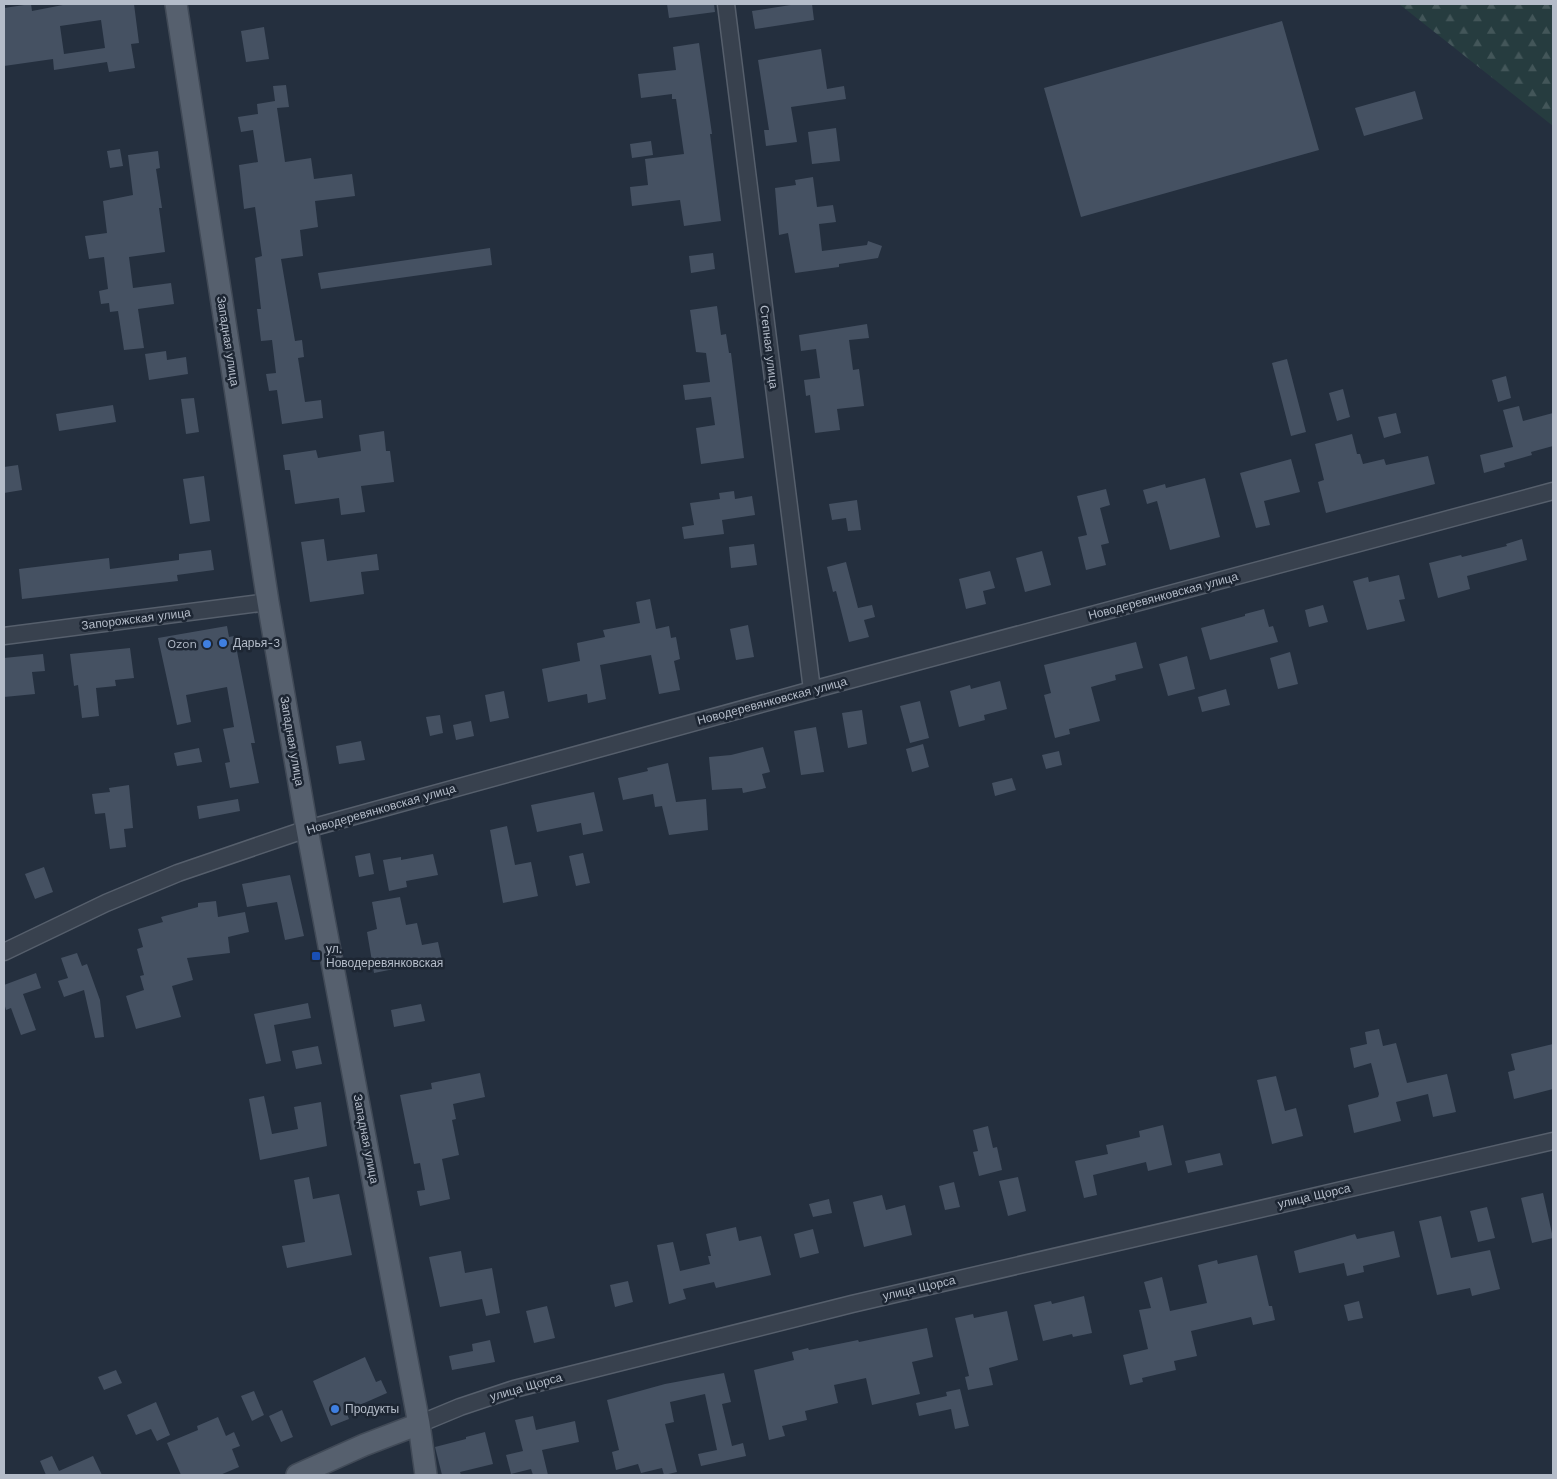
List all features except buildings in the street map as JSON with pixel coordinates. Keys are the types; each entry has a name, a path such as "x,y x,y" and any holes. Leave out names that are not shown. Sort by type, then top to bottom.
{"main road":[{"name":"Западная улица","path":"176,4 268,602 307,829 419,1424 426,1475"},
{"name":"улица Щорса","path":"297,1475 364,1445 419,1424"}],"street":[{"name":"Степная улица","path":"726,4 812,690"},
{"name":"Новодеревянковская улица","path":"4,952 106,903 178,873 307,829 812,690 1553,491"},
{"name":"Запорожская улица","path":"4,636 268,602"},
{"name":"улица Щорса","path":"419,1424 460,1406 514,1389 852,1304 1553,1141"}],"green space":[{"path":"1399,4 1553,4 1553,126"}],"place":[{"name":"Дарья-3","path":"223,643"},
{"name":"Ozon","path":"207,644"},
{"name":"ул. Новодеревянковская","path":"316,956"},
{"name":"Продукты","path":"335,1409"}]}
